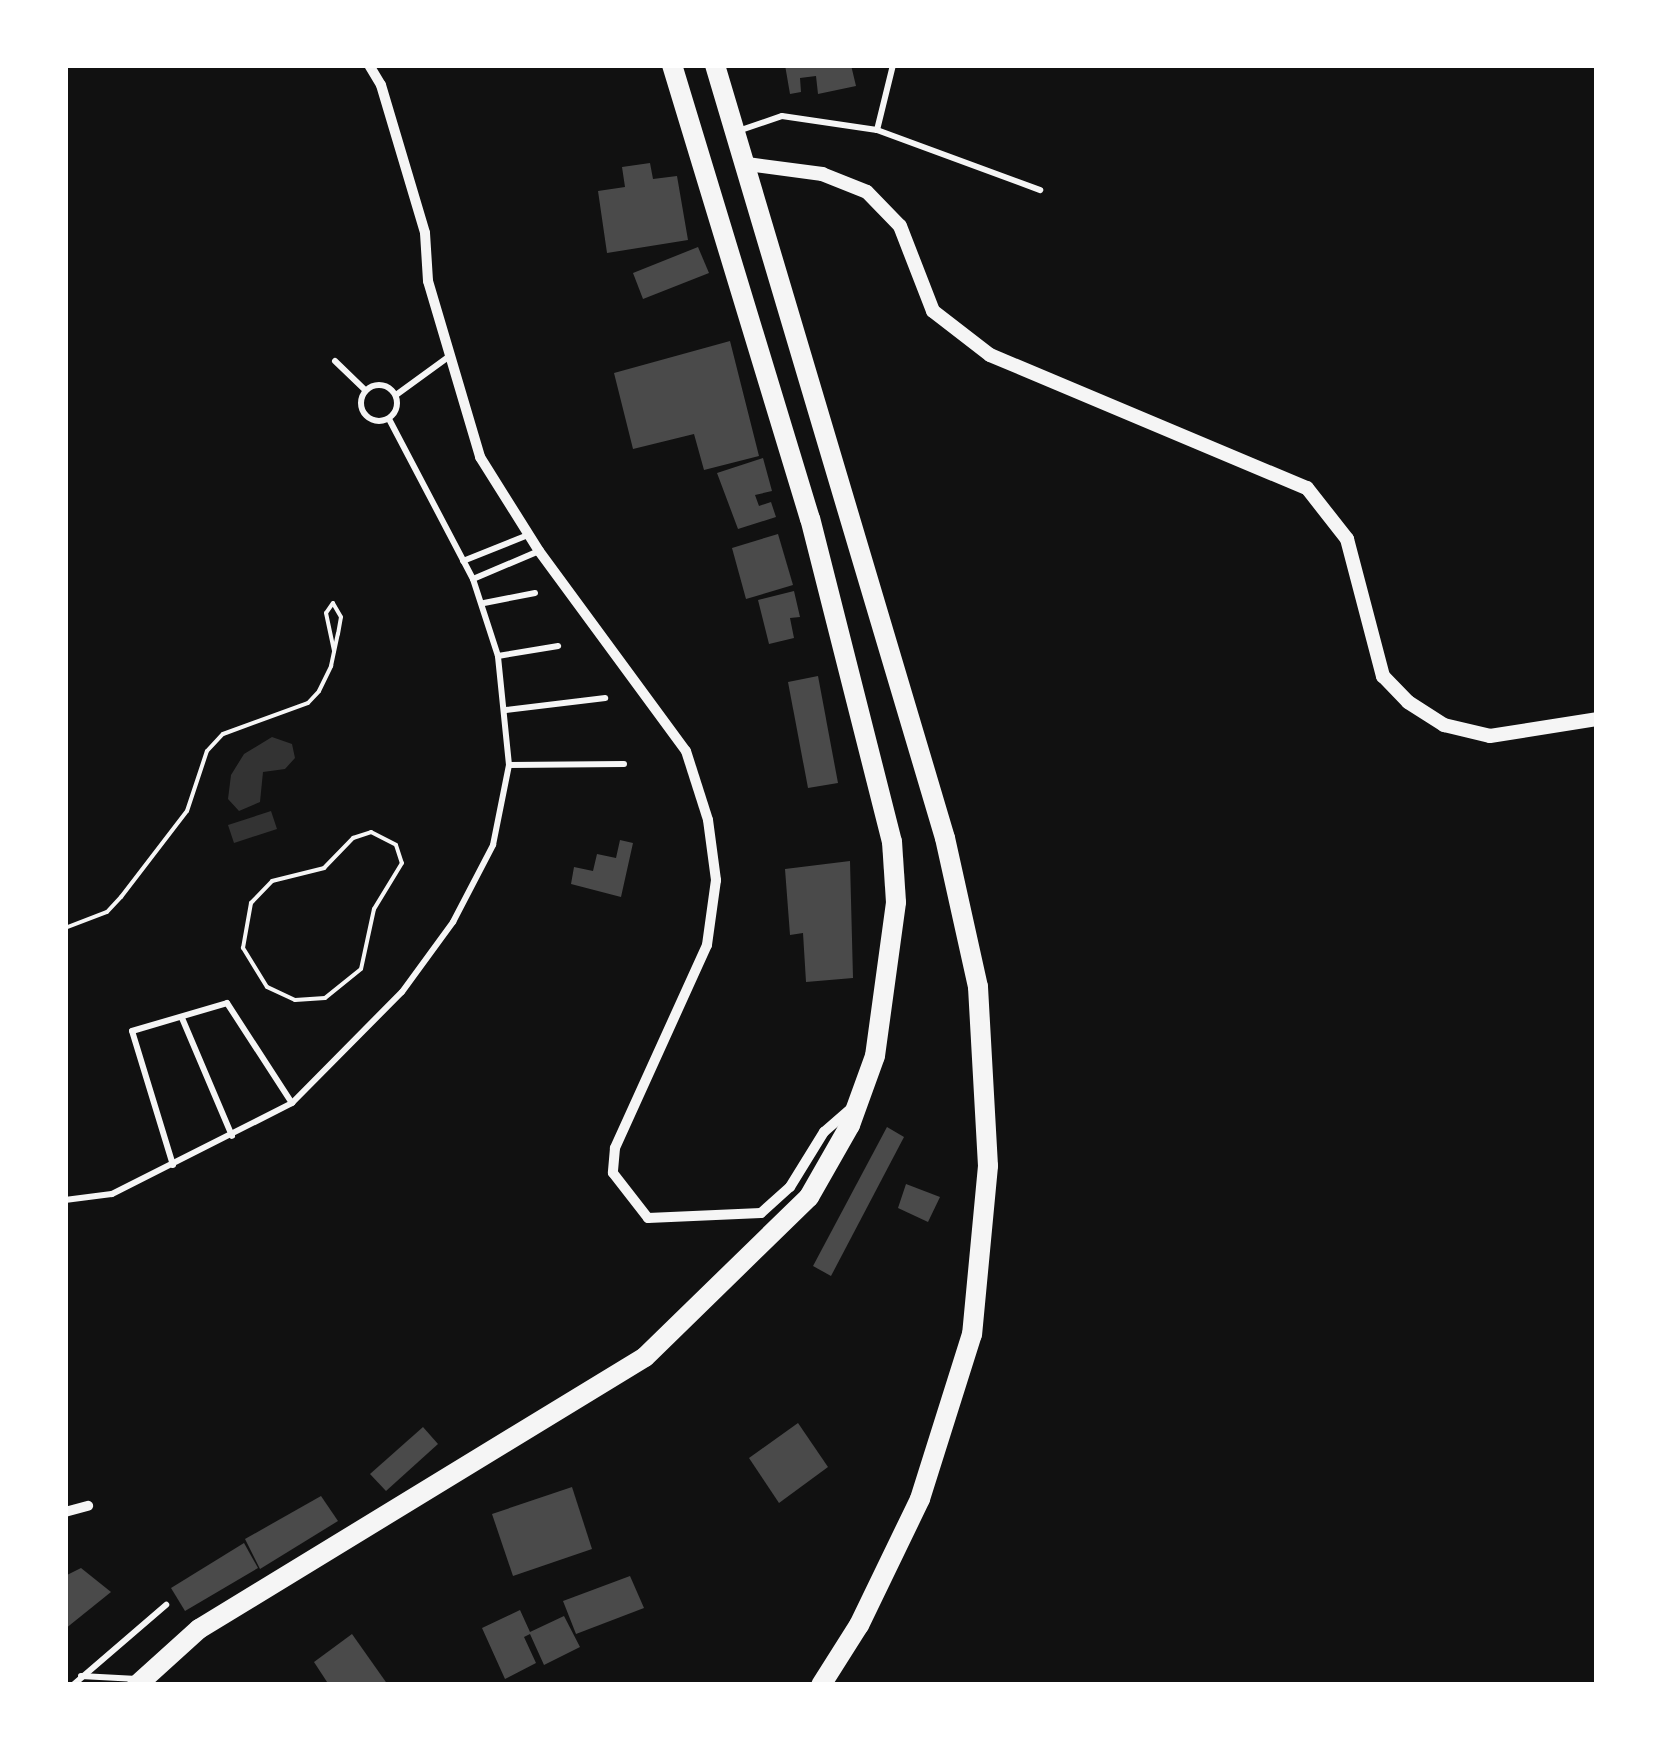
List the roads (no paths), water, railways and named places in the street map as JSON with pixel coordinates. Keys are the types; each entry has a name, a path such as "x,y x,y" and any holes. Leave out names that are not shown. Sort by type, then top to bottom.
{"highway":[{"path":"664,65 684,105"},
{"path":"140,1682 199,1628 645,1357 809,1196 860,1100 890,972 892,842 810,519 672,65"},
{"path":"716,65 945,838 978,986 988,1166 972,1334 920,1499 860,1625 821,1685"}],"street":[{"path":"368,65 381,85 425,233 428,281 480,457 540,551 686,751 708,820 716,880 707,945 615,1148 613,1173 628,1200 648,1218 668,1221 761,1213 790,1186 824,1132 860,1100"},
{"path":"747,164 822,174 867,192 900,226 933,312 990,355 1307,488 1347,539 1383,676 1408,702 1444,725 1490,736 1597,719"},
{"path":"65,1512 88,1506"}],"lane":[{"path":"877,130 893,65"},
{"path":"737,131 782,116 877,130 1040,190"},
{"path":"65,1200 112,1194 292,1103 384,1012 454,922 492,846 509,765 498,656 484,603 473,579 389,419 396,395 450,355"},
{"path":"335,361 366,390"},
{"path":"366,390 382,384 396,395"},
{"path":"366,390 364,415 389,419"},
{"path":"463,561 529,535"},
{"path":"473,579 540,551"},
{"path":"484,603 535,593"},
{"path":"498,656 558,646"},
{"path":"506,710 604,698"},
{"path":"509,765 624,764"},
{"path":"173,1165 132,1031 227,1003 292,1103"},
{"path":"182,1018 232,1136"},
{"path":"73,1685 166,1605"},
{"path":"81,1676 140,1682"}]}
